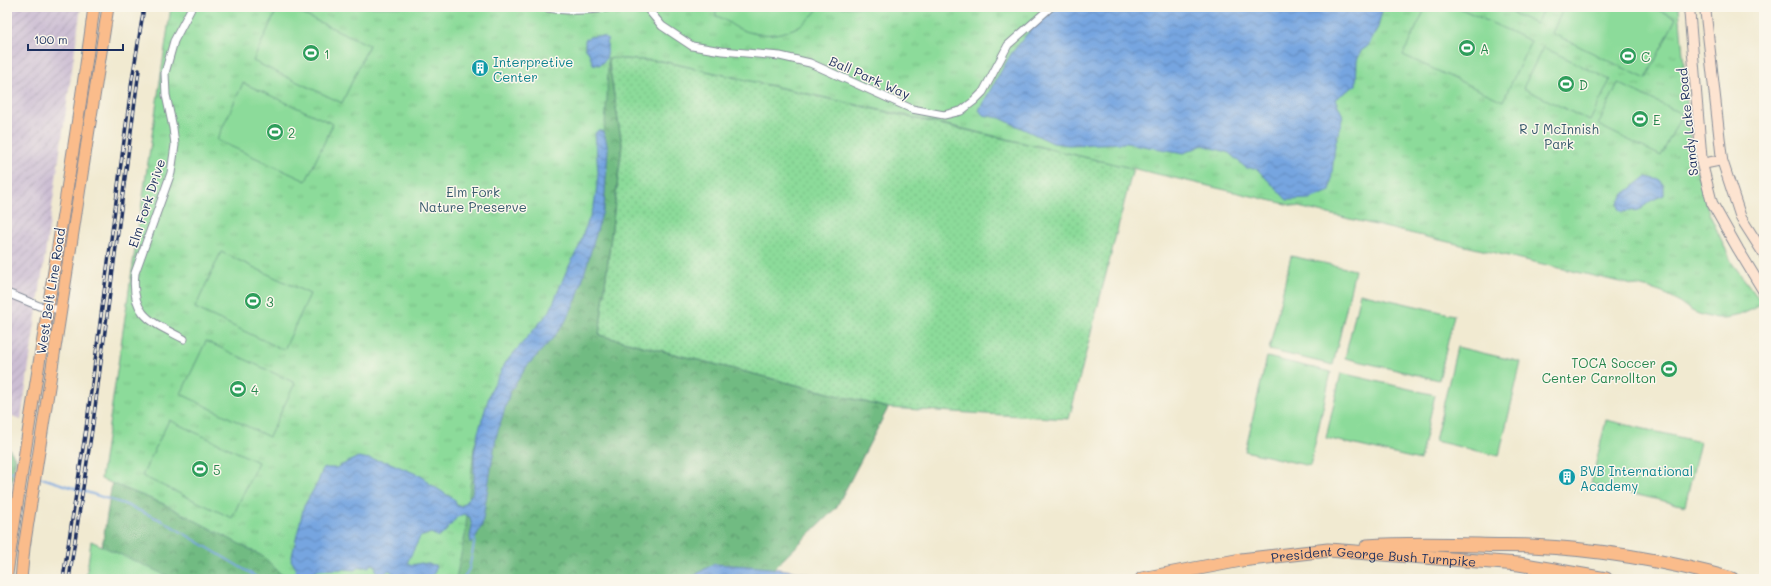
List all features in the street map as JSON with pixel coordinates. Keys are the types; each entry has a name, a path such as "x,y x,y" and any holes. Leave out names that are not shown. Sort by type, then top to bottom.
{"highway":[{"path":"1328,550 1385,544 1530,546 1571,549 1634,557 1732,579"},
{"name":"President George Bush Turnpike","path":"1142,579 1241,560 1328,550 1519,564 1606,579"}],"main road":[{"name":"West Belt Line Road","path":"7,574 47,308 74,146 94,7"},
{"name":"West Belt Line Road","path":"21,579 24,548 108,7"},
{"name":"Sandy Lake Road","path":"1689,7 1702,164 1712,203 1764,292"},
{"path":"1705,7 1722,160 1741,218 1764,254"},
{"path":"1694,63 1710,61"},
{"path":"1702,164 1722,160"}],"street":[{"name":"Elm Fork Drive","path":"184,339 156,324 144,314 139,308 134,284 136,273 171,173 174,146 173,128 166,95 165,73 174,41 192,7"},
{"path":"543,7 563,11 582,11 612,7"},
{"name":"Ball Park Way","path":"646,7 662,26 692,46 722,51 780,56 810,63 912,109 944,115 961,111 983,92 1008,45 1051,7"},
{"path":"7,293 47,308 61,310"}],"shaded area":[{"path":"7,7 81,7 21,420 7,413"}],"green space":[{"path":"171,7 1679,7 1691,150 1709,213 1732,263 1762,303 1737,316 1728,318 1710,317 1692,311 1672,297 1654,290 960,128 662,61 608,58 607,98 596,229 547,324 500,380 474,447 465,535 456,578 286,579 264,557 164,504 101,479"},
{"name":"1","path":"278,7 287,7 369,45 342,103 253,61"},
{"path":"716,7 819,7 812,16 794,29 773,34 762,34 751,33 740,29 716,16"},
{"name":"A","path":"1426,7 1457,7 1531,41 1503,101 1403,55"},
{"path":"1500,7 1544,7 1536,24"},
{"name":"C","path":"1564,7 1652,7 1676,18 1646,79 1552,33"},
{"name":"D","path":"1543,47 1610,80 1590,121 1523,88"},
{"path":"608,58 662,61 1133,168 1069,419 888,408 599,335 622,145"},
{"path":"608,58 622,145 599,335 888,408 836,508 773,569 713,564 689,579 169,579 102,547 112,483 164,504 264,556"},
{"name":"2","path":"243,83 333,124 306,181 217,140"},
{"name":"E","path":"1618,83 1682,114 1661,156 1598,125"},
{"name":"3","path":"221,252 310,294 284,350 195,308"},
{"path":"1291,256 1355,270 1333,365 1269,350"},
{"path":"1360,293 1454,315 1439,380 1345,358"},
{"name":"4","path":"206,341 295,383 269,437 181,394"},
{"path":"1457,347 1521,362 1499,456 1435,441"},
{"path":"1267,357 1331,372 1310,466 1245,451"},
{"path":"1341,373 1435,395 1420,460 1326,438"},
{"name":"5","path":"169,420 258,462 232,518 142,476"},
{"path":"1606,420 1700,442 1685,506 1591,484"},
{"path":"7,445 16,459 7,507"},
{"path":"91,541 174,579 86,579"}],"water":[{"path":"1058,7 1383,7 1378,27 1368,46 1361,51 1357,61 1356,85 1335,99 1343,116 1335,145 1330,191 1310,199 1287,200 1256,168 1246,168 1229,153 1203,145 1184,153 1126,143 1068,145 1053,143 1000,118 983,115 979,110 1011,54 1032,28"},
{"path":"596,36 605,37 608,40 607,56 599,65 593,64 589,53 585,48 585,40"},
{"path":"598,130 604,132 608,149 604,207 577,298 565,322 553,338 527,366 510,392 496,437 482,525 475,539 471,543 470,536 472,527 470,517 464,514 458,517 439,537 431,533 420,537 408,563 412,565 421,563 435,565 433,575 422,579 397,579 396,575 389,570 382,576 376,571 376,566 373,564 368,567 361,567 354,570 317,570 301,577 291,560 304,506 318,482 323,468 336,468 358,457 388,462 421,476 430,484 455,500 457,506 462,506 472,494 474,484 474,454 478,433 491,390 506,362 550,311 566,272 580,245 594,206 598,172 595,133"},
{"path":"1646,177 1660,180 1664,186 1664,195 1652,200 1639,210 1622,212 1619,210 1618,203 1624,194"},
{"path":"713,564 785,570 828,579 689,579"}],"waterway":[{"path":"7,471 19,473"},
{"path":"39,477 124,504 163,521 260,579"},
{"path":"463,579 469,569 475,539"},
{"path":"293,579 297,570"}],"railway":[{"path":"63,579 87,422 132,80 144,7"},
{"path":"69,579 93,423 139,70"}],"place":[{"name":"A","path":"1467,48"},
{"name":"1","path":"311,53"},
{"name":"C","path":"1628,56"},
{"name":"Interpretive Center","path":"480,68"},
{"name":"D","path":"1566,84"},
{"name":"E","path":"1640,119"},
{"name":"2","path":"275,132"},
{"name":"3","path":"253,301"},
{"name":"TOCA Soccer Center Carrollton","path":"1669,369"},
{"name":"4","path":"238,389"},
{"name":"5","path":"200,469"},
{"name":"BVB International Academy","path":"1567,477"}],"park label":[{"name":"R J McInnish Park","path":"1559,136"},
{"name":"Elm Fork Nature Preserve","path":"473,198"}]}
